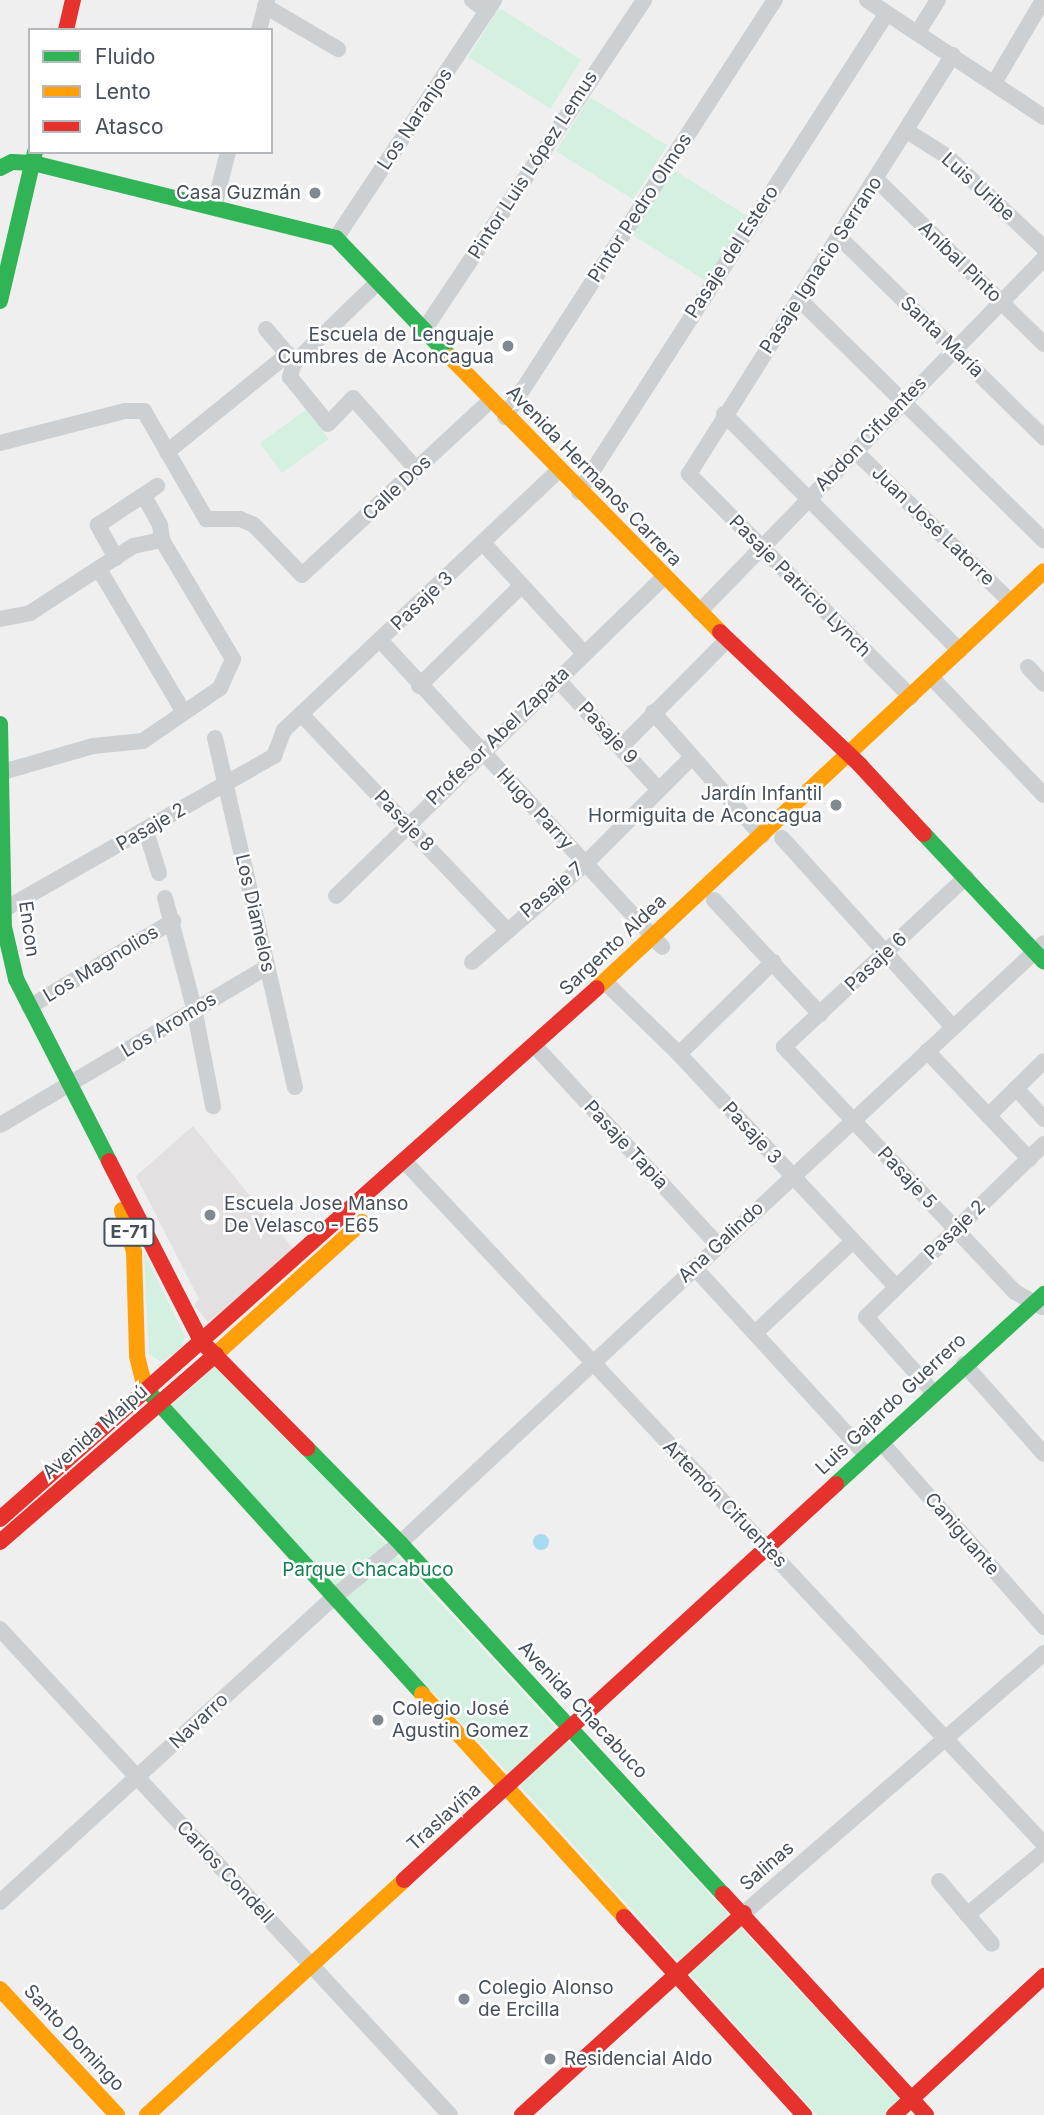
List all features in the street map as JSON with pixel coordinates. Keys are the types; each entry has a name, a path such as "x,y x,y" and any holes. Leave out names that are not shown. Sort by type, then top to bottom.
{"street":[{"path":"66,28 73,0"},
{"path":"472,0 491,5"},
{"name":"Pintor Luis López Lemus","path":"424,330 644,0"},
{"name":"Pintor Pedro Olmos","path":"505,416 775,0"},
{"path":"867,0 1044,117"},
{"path":"918,32 938,0"},
{"path":"994,83 1043,0"},
{"path":"260,28 266,3 338,49"},
{"name":"Los Naranjos","path":"336,238 491,5"},
{"name":"Pasaje del Estero","path":"579,492 887,13"},
{"name":"Pasaje Ignacio Serrano","path":"689,474 724,414 877,180 953,55"},
{"name":"Luis Uribe","path":"907,131 948,157 1044,248"},
{"path":"214,207 227,154"},
{"path":"0,168 12,162 34,158 336,238"},
{"path":"0,301 5,259 34,158"},
{"name":"Aníbal Pinto","path":"877,180 1044,344"},
{"name":"Santa María","path":"839,237 1044,438"},
{"name":"Avenida Hermanos Carrera","path":"336,238 663,578 854,760 1041,953"},
{"name":"Abdon Cifuentes","path":"699,612 1044,258"},
{"path":"0,443 136,409 144,411 167,452 291,358 379,282"},
{"path":"799,299 1044,541"},
{"path":"266,329 291,358 290,377 328,424 354,398 417,470"},
{"name":"Calle Dos","path":"167,452 203,516 211,522 240,519 254,525 302,575 491,400"},
{"path":"724,414 960,651"},
{"name":"Juan José Latorre","path":"855,451 1010,601"},
{"name":"Pasaje 3","path":"284,730 484,544 558,471"},
{"name":"Pasaje Patricio Lynch","path":"689,474 911,697"},
{"path":"3,772 93,746 143,741 183,710 220,688 233,659 162,540 151,491 98,525 116,558"},
{"path":"0,619 30,612 133,546 162,540"},
{"path":"484,544 584,653"},
{"path":"99,569 183,710"},
{"name":"Sargento Aldea","path":"657,942 714,900 782,838 911,697 937,682 960,651 1044,570"},
{"name":"Profesor Abel Zapata","path":"336,896 481,750 663,578"},
{"path":"419,686 522,585"},
{"name":"Sargento Aldea","path":"216,1354 411,1168 657,942 762,836 854,760 937,682 1044,589"},
{"name":"Hugo Parry","path":"380,640 419,686 657,942"},
{"path":"622,747 653,712 727,640"},
{"path":"1028,667 1044,684"},
{"name":"Pasaje 9","path":"558,678 658,789"},
{"path":"937,682 1044,794"},
{"path":"653,712 762,836"},
{"name":"Pasaje 8","path":"301,714 506,929"},
{"name":"Encon","path":"0,724 3,772 2,919 16,979 201,1341"},
{"name":"Pasaje 2","path":"2,919 224,783 274,756 284,730"},
{"name":"Los Diamelos","path":"215,738 295,1087"},
{"name":"Pasaje 7","path":"472,962 506,929 585,863 691,758"},
{"path":"146,831 159,873"},
{"path":"782,838 953,1027"},
{"name":"Pasaje 6","path":"784,1047 966,877"},
{"path":"165,898 194,1008 213,1106"},
{"path":"714,900 820,1014"},
{"name":"Los Magnolios","path":"29,1007 173,921"},
{"name":"Ana Galindo","path":"400,1543 589,1363 953,1027 1041,953"},
{"path":"680,1054 773,962"},
{"name":"Los Aromos","path":"0,1125 267,967"},
{"name":"Pasaje 3","path":"610,986 680,1054 896,1287"},
{"name":"Pasaje 5","path":"784,1047 1015,1292 1041,1301"},
{"name":"Pasaje Tapia","path":"539,1051 718,1245"},
{"path":"927,1051 1029,1158"},
{"path":"988,1116 1044,1061"},
{"name":"Encon","path":"71,1084 134,1252 136,1343 145,1388"},
{"path":"1016,1088 1044,1119"},
{"name":"Pasaje 2","path":"933,1393 866,1317 1044,1144"},
{"name":"Sargento Aldea","path":"201,1341 411,1168"},
{"name":"Artemón Cifuentes","path":"411,1168 589,1363 767,1547 1044,1844"},
{"path":"755,1333 853,1241"},
{"path":"694,1267 866,1455"},
{"name":"Luis Gajardo Guerrero","path":"767,1547 964,1364 1041,1301"},
{"name":"Avenida Chacabuco","path":"201,1341 400,1543 744,1913 926,2115"},
{"name":"Avenida Maipú","path":"0,1519 201,1341"},
{"name":"Avenida Maipú","path":"0,1542 216,1354"},
{"path":"964,1364 1044,1454"},
{"path":"145,1388 804,2115"},
{"name":"Caniguante","path":"881,1442 1044,1627"},
{"name":"Navarro","path":"0,1902 334,1597 400,1543"},
{"name":"Traslaviña","path":"147,2115 767,1547"},
{"name":"Carlos Condell","path":"0,1629 450,2115"},
{"name":"Salinas","path":"522,2115 744,1913 1044,1653"},
{"path":"967,1914 1044,1852"},
{"path":"939,1881 992,1944"},
{"path":"894,2115 1044,1976"},
{"name":"Santo Domingo","path":"0,1989 117,2115"}],"shaded area":[{"name":"Escuela Jose Manso De Velasco - E65","path":"193,1126 295,1251 208,1322 194,1305 199,1299 136,1176"}],"green space":[{"path":"499,8 581,59 551,109 468,57"},
{"path":"590,97 667,145 633,199 556,151"},
{"path":"672,169 749,217 708,283 631,234"},
{"path":"307,409 329,439 282,473 260,443"},
{"path":"144,1252 185,1336 182,1347 161,1362 149,1354"},
{"name":"Parque Chacabuco","path":"218,1363 914,2115 817,2115 515,1780 168,1409"}],"water":[{"path":"541,1534 547,1536 547,1548 541,1550 535,1548 533,1542 535,1536"}],"traffic: fast":[{"path":"0,301 35,154"},
{"path":"0,168 12,162 33,163 336,238 450,357"},
{"path":"0,724 4,927 16,979 109,1161"},
{"path":"924,834 1044,962"},
{"path":"836,1484 1044,1294"},
{"path":"145,1388 422,1694"},
{"path":"307,1448 400,1543 723,1894"}],"traffic: slow":[{"path":"450,357 720,632"},
{"path":"597,988 1044,571"},
{"path":"122,1210 134,1252 137,1356 145,1388"},
{"path":"216,1354 362,1222"},
{"path":"422,1694 624,1917"},
{"path":"147,2115 404,1880"},
{"path":"0,1989 117,2115"}],"traffic: jam":[{"path":"66,28 73,0"},
{"path":"720,632 860,765 924,834"},
{"path":"201,1341 597,988"},
{"path":"109,1161 201,1341 307,1448"},
{"path":"0,1519 201,1341"},
{"path":"0,1542 216,1354"},
{"path":"404,1880 836,1484"},
{"path":"723,1894 926,2115"},
{"path":"522,2115 744,1913"},
{"path":"624,1917 804,2115"},
{"path":"894,2115 1044,1976"}],"place":[{"name":"Casa Guzmán","path":"315,193"},
{"name":"Escuela de Lenguaje Cumbres de Aconcagua","path":"508,346"},
{"name":"Jardín Infantil Hormiguita de Aconcagua","path":"836,805"},
{"name":"Escuela Jose Manso De Velasco - E65","path":"210,1215"},
{"name":"Colegio José Agustin Gomez","path":"378,1720"},
{"name":"Colegio Alonso de Ercilla","path":"464,1999"},
{"name":"Residencial Aldo","path":"550,2059"}]}
